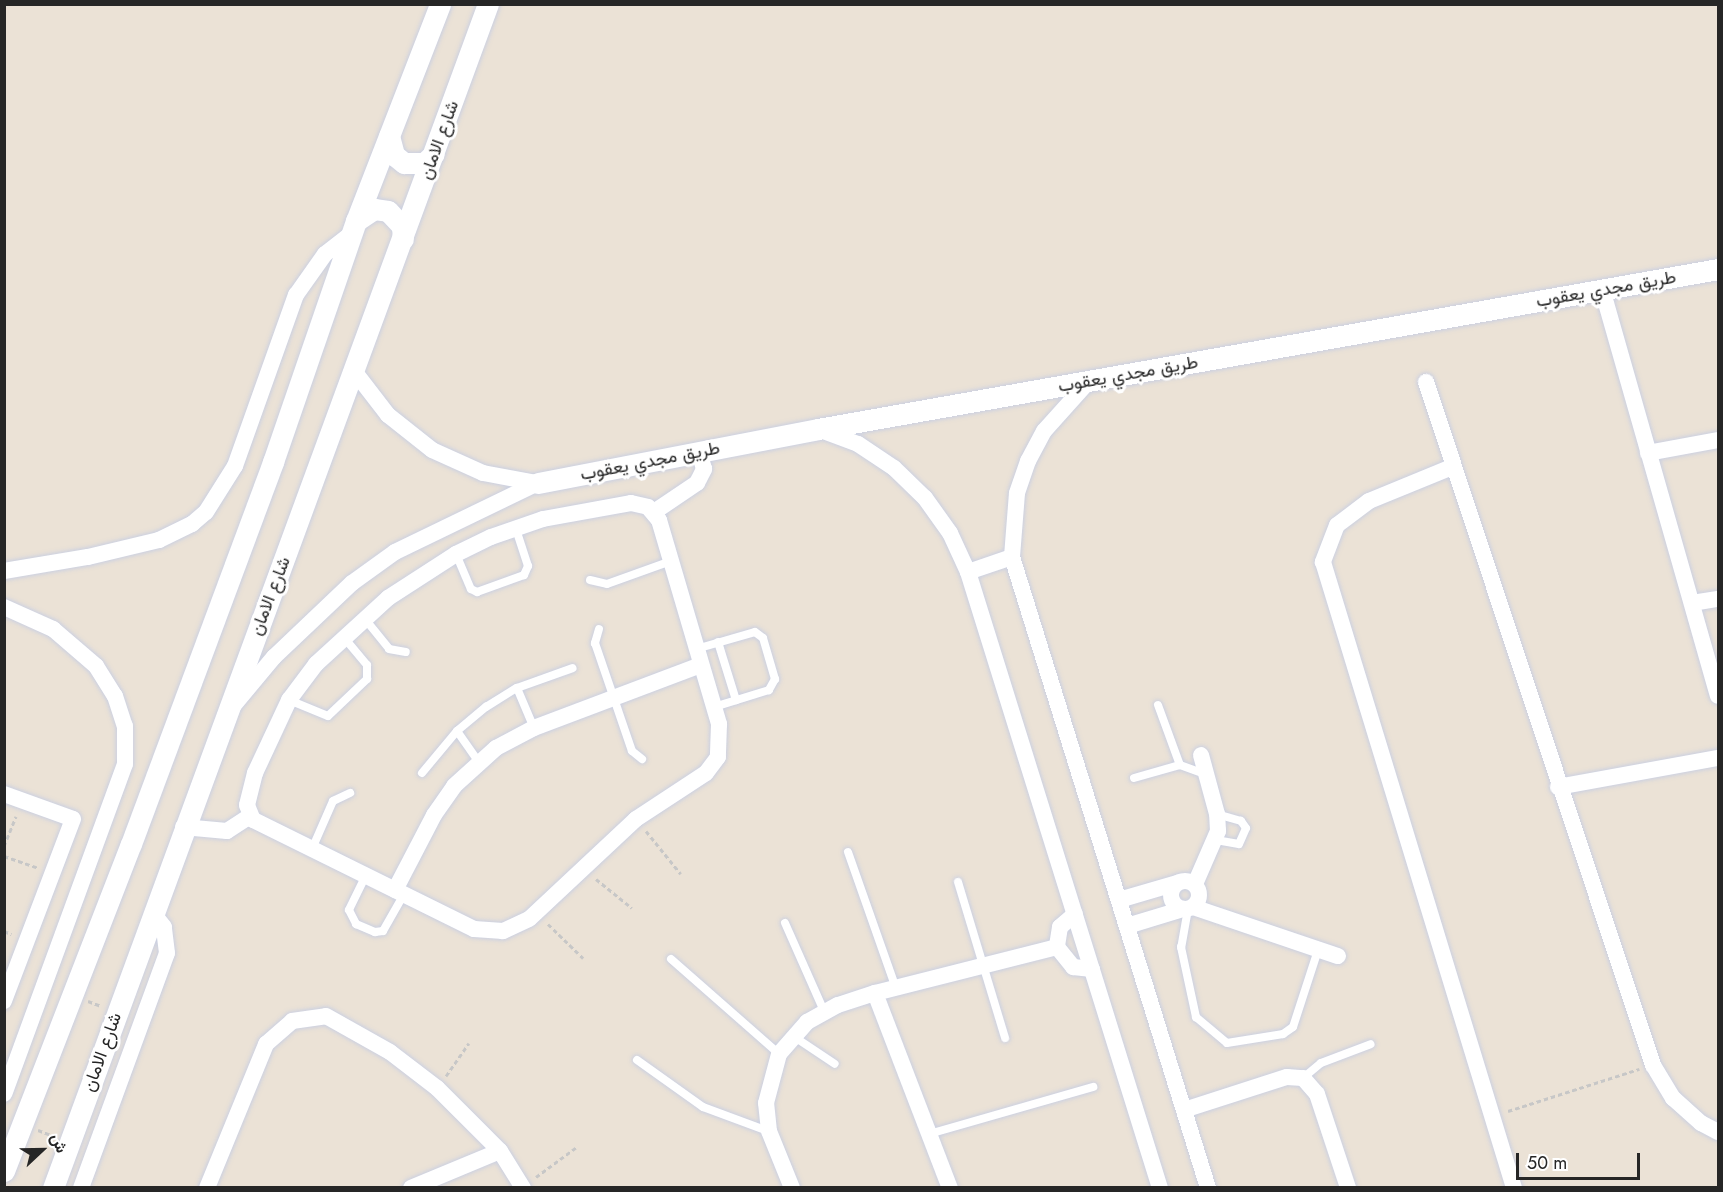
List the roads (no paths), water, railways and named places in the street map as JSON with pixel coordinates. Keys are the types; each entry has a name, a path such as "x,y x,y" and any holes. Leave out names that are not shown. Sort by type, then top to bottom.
{"street":[{"path":"4,1171 273,462 353,227 440,4"},
{"name":"شارع الامان","path":"53,1188 223,718 403,239 488,4"},
{"path":"389,136 390,149 404,163 424,163 434,154"},
{"path":"4,571 88,557 159,540 206,512 218,498 235,466 296,295 325,254 374,209 388,211 402,226 403,239"},
{"name":"طريق مجدي يعقوب","path":"223,718 274,657 352,583 395,552 538,483 818,429 1719,269"},
{"path":"1602,289 1719,696"},
{"name":"طريق مجدي يعقوب","path":"354,370 388,415 432,450 483,473 538,483"},
{"path":"1089,381 1058,413 1028,461 1017,493 1012,557 1208,1188"},
{"path":"1426,382 1558,787 1653,1065 1673,1098 1701,1123 1719,1132"},
{"path":"818,429 858,444 902,476 925,498 950,533 968,572 1160,1188"},
{"path":"1648,453 1719,440"},
{"path":"654,512 697,483 704,469 699,451"},
{"path":"1452,467 1369,501 1337,525 1323,562 1514,1188"},
{"path":"631,503 654,512 671,561 714,707 721,739 714,766 636,819 536,912 512,929 484,931 312,849 250,816 247,805 255,773 289,700 343,637 406,585 456,554 516,529 582,510 631,503"},
{"path":"968,572 1012,557"},
{"path":"1692,603 1719,599"},
{"path":"4,607 53,628 96,666 115,696 125,726 125,764 4,1094"},
{"path":"400,892 434,814 478,761 534,728 614,696 699,657"},
{"path":"1127,926 1188,909 1199,899 1196,884 1216,840 1217,814 1202,755"},
{"path":"1558,787 1719,758"},
{"path":"4,794 73,819 4,1002"},
{"path":"183,827 227,831 250,816"},
{"path":"1119,900 1187,880 1196,884"},
{"path":"1177,883 1171,898 1188,909 1338,957"},
{"path":"81,1188 167,953 164,927 153,913"},
{"path":"1074,914 1060,927 1057,947 1073,967 1092,969"},
{"path":"792,1188 769,1131 766,1103 779,1054 792,1035 824,1011 874,993 1057,947"},
{"path":"874,993 950,1188"},
{"path":"207,1188 266,1044 292,1021 326,1016 390,1052 437,1088 500,1151 523,1187"},
{"path":"1184,1110 1287,1077 1303,1078 1317,1094 1348,1188"},
{"path":"411,1188 500,1151"}],"lane":[{"path":"456,554 471,589 477,592 524,575 528,566 516,529"},
{"path":"590,580 607,584 671,561"},
{"path":"364,619 390,649 406,652"},
{"path":"599,629 595,643 632,751 642,759"},
{"path":"699,657 718,642 750,632 760,634 775,679 769,690 714,707"},
{"path":"289,700 328,716 367,679 367,666 343,637"},
{"path":"718,642 736,700"},
{"path":"422,773 457,731 517,688 573,668"},
{"path":"517,688 534,728"},
{"path":"1158,705 1180,765"},
{"path":"457,731 478,761"},
{"path":"1134,778 1180,765 1207,776"},
{"path":"312,849 333,801 350,793"},
{"path":"1216,840 1239,844 1246,828 1241,820 1217,814"},
{"path":"848,852 896,988"},
{"path":"366,875 349,910 356,924 375,932 383,931 400,892"},
{"path":"958,882 1005,1038"},
{"path":"1188,909 1181,947 1196,1017 1227,1043 1283,1034 1293,1027 1318,950"},
{"path":"785,923 824,1011"},
{"path":"671,959 779,1054"},
{"path":"792,1035 835,1064"},
{"path":"1303,1078 1321,1063 1371,1044"},
{"path":"637,1060 703,1107 769,1131"},
{"path":"929,1134 1093,1087"}]}
